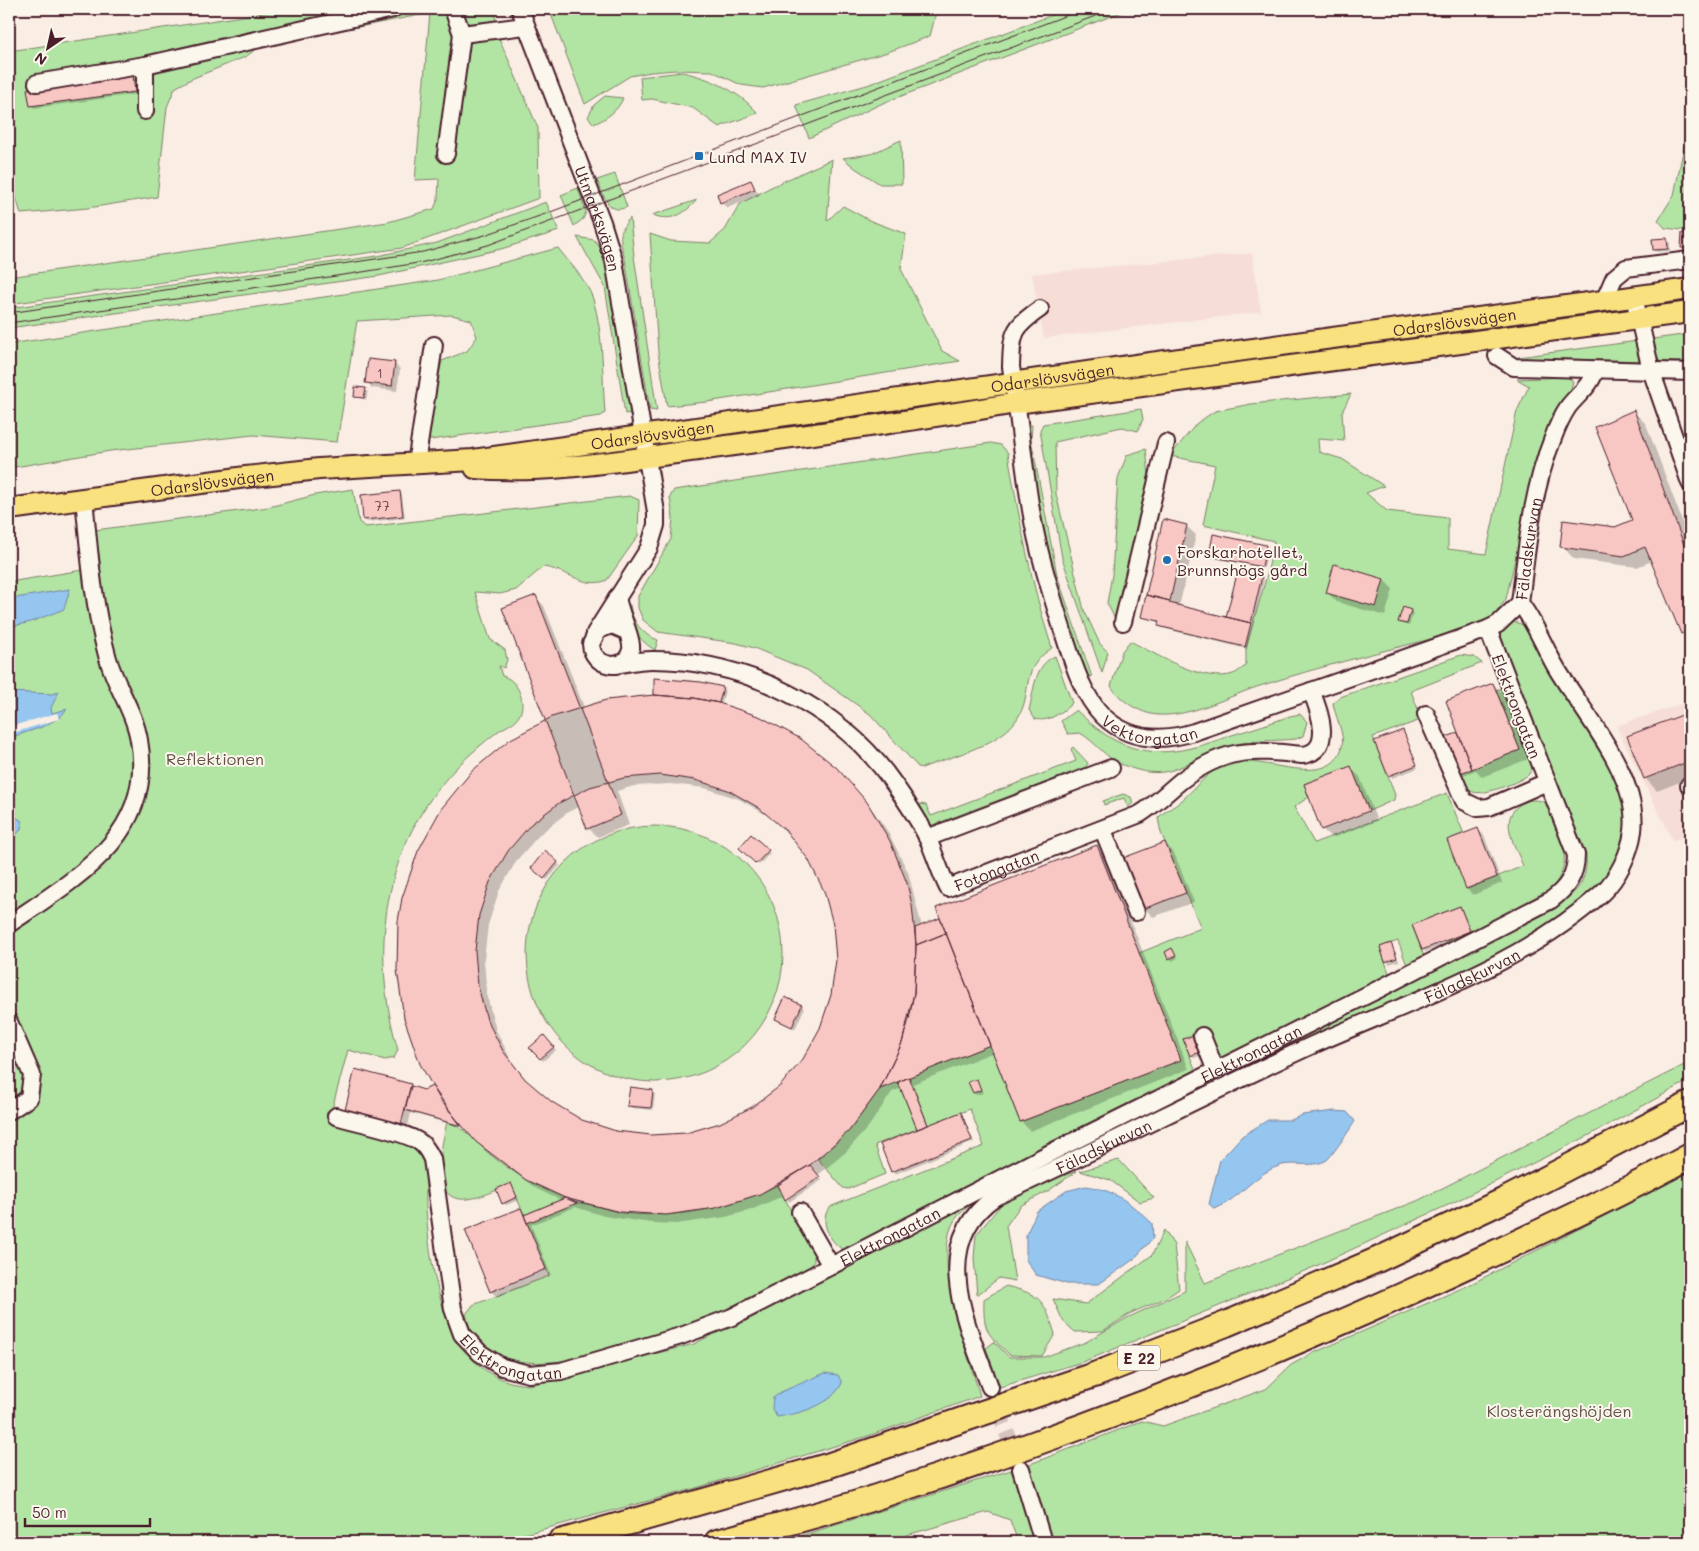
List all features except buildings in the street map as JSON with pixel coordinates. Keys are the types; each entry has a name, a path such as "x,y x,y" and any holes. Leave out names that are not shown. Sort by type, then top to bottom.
{"highway":[{"name":"E 22","path":"560,1542 827,1466 1097,1374 1226,1324 1377,1260 1507,1199 1690,1104"},
{"path":"717,1542 863,1501 1110,1417 1245,1364 1396,1299 1537,1233 1690,1156"}],"main road":[{"name":"Odarslövsvägen","path":"9,509 255,476 472,460 1690,289"},
{"name":"Odarslövsvägen","path":"416,464 511,471 577,467 923,420 1016,404 1690,312"}],"street":[{"path":"37,83 145,65 393,9"},
{"path":"446,154 462,34 453,9"},
{"name":"Utmarksvägen","path":"520,9 595,205 614,261 643,437"},
{"path":"462,34 525,26"},
{"path":"144,111 145,65"},
{"path":"1604,301 1614,278 1626,268 1690,260"},
{"path":"1634,297 1651,370 1690,483"},
{"name":"Vektorgatan","path":"1040,309 1022,321 1015,332 1012,367 1031,512 1052,596 1074,665 1084,688 1103,716 1130,733 1148,738 1166,739 1194,732 1488,629 1498,624 1520,603"},
{"path":"416,464 434,345"},
{"path":"1497,356 1511,372 1651,370 1690,372"},
{"name":"Fäladskurvan","path":"990,1387 963,1308 957,1269 959,1243 972,1218 981,1207 995,1197 1293,1054 1502,961 1562,925 1603,892 1615,878 1631,845 1634,812 1631,795 1613,757 1555,665 1535,622 1520,603 1529,528 1553,438 1567,408 1594,379 1595,370"},
{"path":"617,597 620,613 628,634 630,653 625,660 614,665 603,663 594,656 591,644 595,633 617,597 654,538 656,512 643,437"},
{"path":"1122,622 1166,443"},
{"path":"9,924 91,866 109,848 129,817 139,784 139,742 136,727 114,675 101,632 84,498"},
{"path":"595,633 608,625 620,626 628,634"},
{"name":"Elektrongatan","path":"336,1116 420,1142 427,1150 432,1159 453,1309 462,1334 480,1353 502,1368 529,1374 561,1371 681,1336 732,1316 1542,904 1566,888 1576,867 1576,855 1488,629"},
{"name":"Fotongatan","path":"628,634 647,653 661,660"},
{"name":"Fotongatan","path":"614,665 661,660 717,668 759,680 799,699 824,715 853,738 883,770 907,803 928,838 948,888 1103,830 1140,814 1159,802 1194,771 1223,756 1256,752 1302,755 1316,750 1323,731 1311,691"},
{"path":"1426,714 1464,801 1478,808 1490,807 1547,782"},
{"path":"928,838 1112,768"},
{"path":"1103,830 1136,912"},
{"path":"9,1022 32,1075 32,1082 29,1098 9,1112"},
{"path":"1202,1036 1216,1071"},
{"name":"Elektrongatan","path":"800,1212 832,1266"},
{"path":"1021,1469 1042,1542"}],"shaded area":[{"path":"1252,253 1261,312 1044,338 1032,274"},
{"path":"1690,701 1690,834 1673,841 1616,726"}],"green space":[{"path":"290,9 494,9 499,38 538,128 539,198 402,248 9,304 9,277 388,222 434,209 438,199 439,179 415,180 430,13 261,46 245,57 191,79 175,88 167,107 157,197 88,208 21,214 9,173 9,51"},
{"path":"549,9 937,9 930,36 888,52 763,88 741,85 712,71 676,70 651,72 630,76 585,104"},
{"path":"1068,9 1130,9 883,103 809,138 796,105 867,85"},
{"path":"682,72 723,86 742,98 758,113 719,127 693,108 652,99 642,100 640,77"},
{"path":"605,96 623,98 612,114 594,124 588,117 594,105"},
{"path":"1690,117 1690,231 1665,228 1658,220 1674,195"},
{"path":"901,140 902,184 880,184 843,158 871,154"},
{"path":"832,159 827,221 843,206 871,221 906,234 901,269 942,351 960,361 707,402 667,406 658,352 650,234 671,241 710,243 725,230 740,204 771,187"},
{"path":"615,174 627,207 621,209 615,209 607,202 597,180"},
{"path":"578,188 586,212 583,219 574,226 561,195"},
{"path":"697,200 687,210 677,216 666,218 652,215"},
{"path":"546,202 559,231 501,249 379,276 9,328 9,308 377,256 437,243"},
{"path":"630,218 657,411 650,410 621,242 621,233"},
{"path":"577,237 594,240 602,249 612,273 631,413 625,414 605,287"},
{"path":"558,248 586,285 597,313 601,341 605,413 601,416 423,441 442,361 467,351 477,337 471,320 452,315 357,321 337,442 253,435 110,451 9,468 9,344 438,280"},
{"path":"1690,334 1690,362 1566,359 1520,361 1518,357"},
{"path":"1567,377 1573,381 1571,389 1549,422 1541,447 1506,599 1492,619 1462,631 1288,677 1185,713 1171,715 1151,714 1125,702 1115,692 1111,686 1122,651 1130,641 1166,660 1208,675 1221,676 1233,674 1246,666 1246,648 1267,575 1274,541 1203,525 1215,465 1170,456 1197,423 1215,411 1251,404 1351,394 1342,412 1344,441 1318,439 1319,452 1342,459 1384,486 1366,493 1387,511 1448,518 1448,549 1486,554 1517,411 1529,386 1517,379"},
{"path":"1141,409 1143,419 1138,431 1122,427 1055,442 1056,494 1084,610 1100,644 1108,652 1102,673 1062,558 1040,430 1043,424"},
{"path":"1028,425 1032,425 1031,439 1057,575 1092,677 1088,676 1075,648 1064,618 1047,556 1027,430"},
{"path":"991,443 1001,445 1008,453 1026,551 1052,648 1034,666 1030,675 1024,703 1014,723 996,738 958,755 922,768 918,767 870,714 807,670 754,648 736,643 658,632 643,620 638,608 638,596 671,539 673,518 670,497 674,490"},
{"path":"1146,449 1149,475 1123,606 1117,623 1107,603 1112,575 1118,478 1127,455"},
{"name":"Reflektionen","path":"353,489 359,522 365,527 630,496 639,500 638,536 607,580 599,582 583,581 560,571 543,567 516,590 500,594 475,592 490,639 505,650 507,660 504,668 499,666 502,676 513,682 520,692 521,711 514,721 492,736 457,767 432,797 412,830 398,864 388,900 384,937 384,975 389,1012 398,1050 394,1058 385,1060 348,1050 329,1120 390,1137 412,1147 418,1152 424,1164 426,1178 426,1207 432,1262 438,1291 448,1319 461,1344 478,1364 501,1379 529,1385 694,1344 978,1195 1569,897 1581,883 1586,867 1586,855 1500,633 1506,626 1514,622 1527,626 1613,772 1626,805 1628,826 1626,836 1614,865 1597,888 1575,908 1550,926 1494,960 1175,1106 1054,1164 1013,1181 969,1206 952,1225 948,1242 947,1263 955,1310 980,1396 868,1436 693,1489 495,1542 9,1542 9,582 101,567 95,530 269,507 315,495"},
{"path":"628,605 630,605 633,617 639,627 647,635 658,640 655,650 644,642 635,631 628,612"},
{"path":"1461,655 1474,657 1482,663 1411,691 1421,717 1418,721 1373,737 1395,795 1394,800 1369,811 1351,767 1304,784 1309,797 1294,807 1314,843 1447,793 1464,834 1448,840 1467,889 1523,866 1512,839 1509,821 1517,807 1527,801 1542,801 1547,803 1553,811 1561,833 1564,852 1564,862 1559,879 1545,895 1449,947 1446,941 1470,931 1460,906 1412,925 1425,959 1408,968 1398,941 1380,947 1390,976 1219,1061 1204,1032 1183,1039 1196,1071 1194,1075 847,1251 835,1243 825,1224 827,1211 832,1206 984,1146 970,1109 928,1125 909,1077 990,1045 1020,1122 1180,1060 1139,953 1201,928 1161,833 1158,818 1183,799 1209,774 1234,762 1295,769 1325,767 1335,760 1342,747 1341,731 1333,703 1340,697"},
{"path":"1055,656 1072,703 1060,713 1050,718 1035,719 1029,710 1036,679 1043,666"},
{"path":"1506,687 1533,763 1529,774 1525,777 1493,790 1473,792 1465,787 1457,774 1520,750 1496,690"},
{"path":"1076,710 1101,732 1118,742 1133,748 1161,752 1203,745 1290,716 1300,714 1307,722 1303,736 1296,739 1235,744 1213,751 1178,768 1155,773 1140,771 1117,762 1080,733 1068,734 1061,721"},
{"path":"1073,747 1088,763 1086,767 933,825 925,822 919,808 920,804 926,805 931,816 1076,761 1071,749"},
{"path":"1123,794 1131,797 1133,803 1128,807 1124,798 1104,805 1103,801"},
{"path":"642,826 668,826 704,835 726,847 746,863 762,883 774,905 781,929 783,954 781,979 774,1003 762,1025 746,1045 726,1061 704,1073 668,1082 642,1082 606,1073 584,1061 564,1045 548,1025 536,1003 527,967 527,941 536,905 548,883 564,863 584,847 606,835"},
{"path":"1690,1062 1690,1080 1586,1137 1448,1205 1314,1267 1085,1361 1000,1387 986,1348 994,1342 1009,1357 1044,1357 1086,1342 1127,1318 1185,1291 1185,1242 1205,1283 1417,1201"},
{"path":"898,1082 917,1129 875,1145 885,1174 848,1189 843,1188 818,1159 849,1131 880,1089"},
{"path":"447,1122 466,1132 492,1156 518,1174 536,1185 565,1198 524,1215 511,1184 478,1197 467,1199 454,1198 446,1192 440,1170 442,1144"},
{"path":"1119,1160 1154,1198 1140,1202 1110,1180 1080,1171"},
{"path":"1077,1171 1048,1191 1020,1206 1006,1226 1015,1281 999,1278 977,1295 974,1258 976,1235 1010,1194"},
{"name":"Klosterängshöjden","path":"1690,1172 1690,1542 1048,1542 1025,1466 1142,1421 1163,1426 1266,1389 1291,1365 1311,1354 1469,1285"},
{"path":"778,1185 814,1255 814,1261 808,1271 734,1306 681,1328 624,1348 569,1360 521,1361 485,1347 466,1314 473,1305 549,1276 527,1223 560,1208 581,1203 622,1213 642,1215 682,1213 721,1206"},
{"path":"1164,1230 1174,1245 1179,1289 1166,1298 1131,1313 1103,1331 1075,1332 1063,1321 1053,1299 1086,1304 1152,1255"},
{"path":"1006,1286 1034,1296 1048,1313 1055,1334 1042,1356 1010,1355 996,1342 988,1331 984,1318 984,1299"},
{"path":"1011,1470 1035,1542 1018,1542 1010,1520 988,1512 882,1542 781,1542"}],"water":[{"path":"70,589 64,609 31,622 9,627 9,599"},
{"path":"59,691 51,708 52,713 67,709 59,718 42,727 9,738 9,692 53,694"},
{"path":"9,813 22,821 21,829 9,844"},
{"path":"1335,1111 1347,1112 1355,1121 1327,1160 1316,1164 1287,1164 1272,1168 1224,1205 1215,1209 1209,1204 1220,1160 1242,1136 1268,1120 1291,1120 1302,1115"},
{"path":"1086,1186 1115,1194 1130,1204 1152,1223 1153,1238 1134,1259 1099,1284 1067,1284 1036,1275 1026,1260 1026,1235 1037,1211 1066,1191"},
{"path":"825,1373 838,1375 842,1383 831,1397 805,1411 777,1417 772,1409 773,1398 781,1392"}],"pier":[{"path":"57,713 59,719 9,734 9,727"}],"tunnel":[{"path":"990,1387 1017,1460"}],"tram line":[{"path":"9,313 423,252 485,235 548,213 1083,9"},
{"path":"9,323 424,262 488,245 1114,9"}],"place":[{"name":"Lund MAX IV","path":"699,156"},
{"name":"Forskarhotellet, Brunnshögs gård","path":"1167,560"}]}
